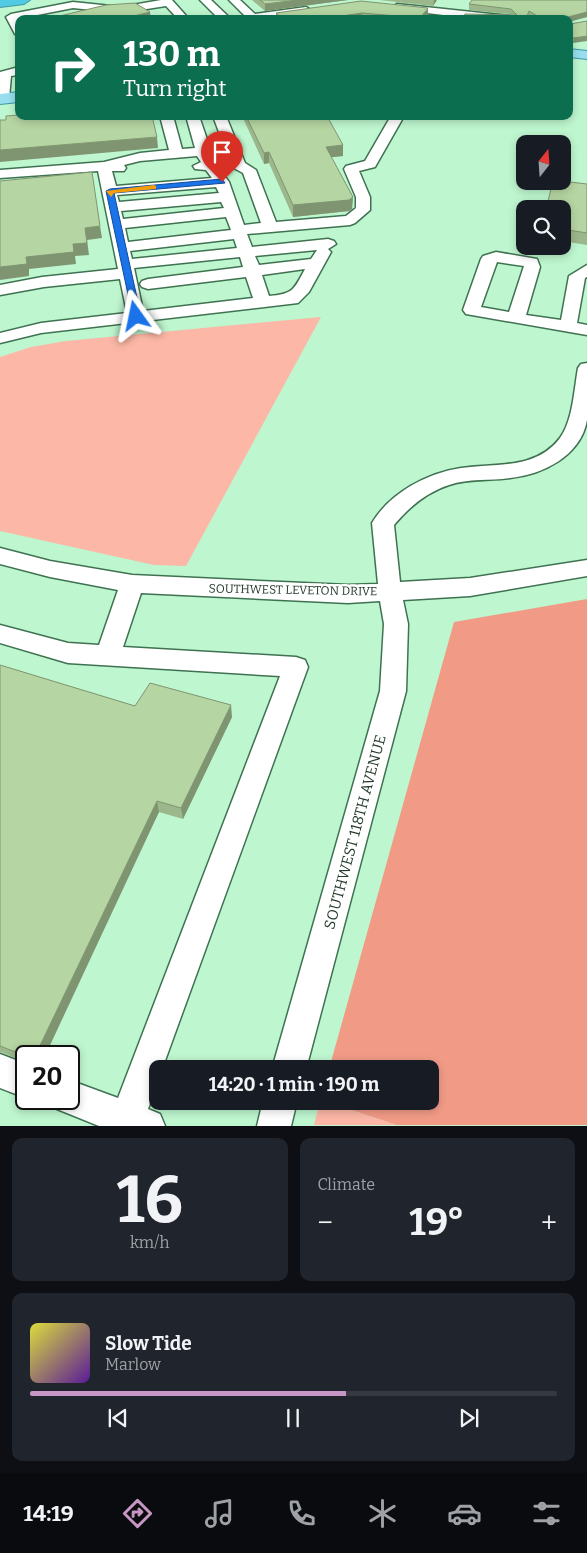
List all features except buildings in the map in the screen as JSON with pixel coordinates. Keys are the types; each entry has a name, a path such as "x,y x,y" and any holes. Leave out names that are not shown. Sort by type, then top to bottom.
{"highway":[{"path":"0,3 24,0"}],"main road":[{"path":"573,53 587,55"},
{"path":"1,99 15,97"}],"street":[{"path":"205,0 222,15"},
{"path":"234,0 246,15"},
{"path":"448,15 454,0"},
{"path":"21,15 73,5 122,10 168,2 180,15"},
{"path":"383,6 442,15"},
{"path":"271,15 322,8"},
{"path":"15,16 11,17 15,24"},
{"path":"1,99 5,73 15,72"},
{"path":"167,120 177,154"},
{"path":"263,302 227,197 206,158 193,121 220,120 239,166 249,170 270,227"},
{"path":"122,247 270,227 350,220 362,210 363,197 351,169 370,164 396,120"},
{"path":"0,174 104,166 140,157 177,154 237,162"},
{"path":"104,166 137,171 206,158"},
{"path":"104,166 136,316"},
{"path":"110,191 227,197"},
{"path":"113,207 227,197"},
{"path":"117,224 227,197"},
{"path":"0,338 40,328 292,299 301,292 341,220"},
{"path":"0,290 245,252 328,244"},
{"path":"148,284 318,263"},
{"path":"568,327 577,276 587,270"},
{"path":"516,318 587,330"},
{"name":"SOUTHWEST 118TH AVENUE","path":"291,1060 393,691 397,640 383,523 396,507 416,491 445,479 505,474 528,469 545,461 562,449 573,432 587,368"},
{"name":"SOUTHWEST LEVETON DRIVE","path":"0,556 50,570 132,584 338,593 390,592 470,586 587,568"},
{"path":"108,656 132,584"},
{"path":"0,634 68,653 296,667 137,1122 80,1101"},
{"path":"0,1071 15,1077"},
{"path":"274,1126 278,1110"}],"shaded area":[{"path":"321,317 186,566 154,565 0,531 0,357 31,347 66,341"},
{"path":"587,599 587,1125 397,1125 351,1110 439,1110 439,1060 332,1060 454,622"},
{"path":"318,1110 351,1110 397,1125 314,1125"}],"slow traffic":[{"path":"111,195 110,191 154,187"}],"route":[{"path":"136,316 110,191 222,182"}]}
